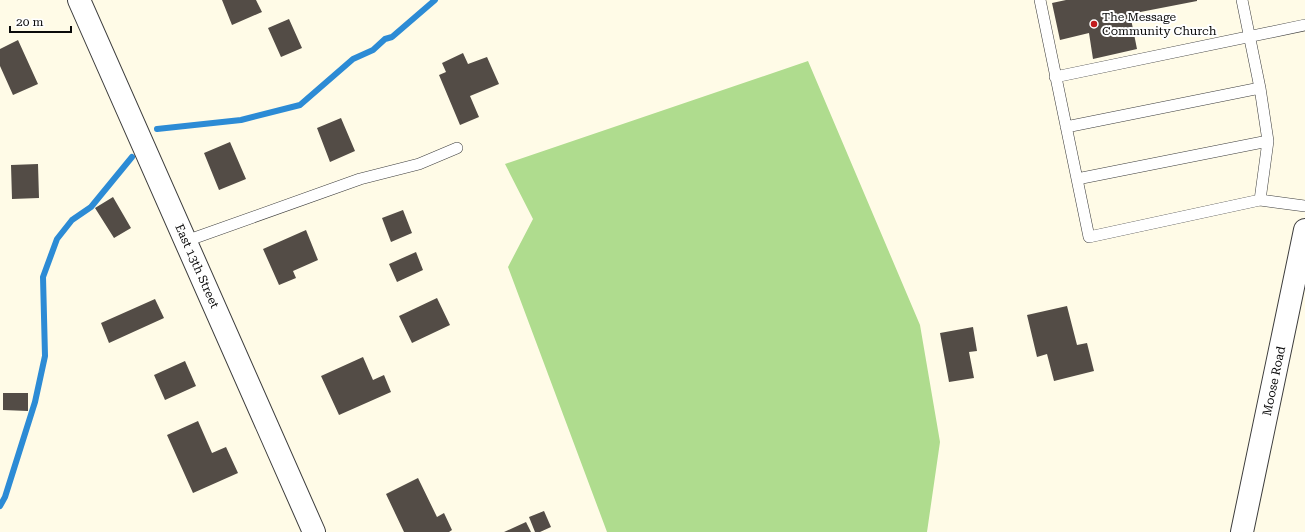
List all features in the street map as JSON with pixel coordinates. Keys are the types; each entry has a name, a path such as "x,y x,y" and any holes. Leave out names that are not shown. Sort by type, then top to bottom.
{"street":[{"name":"East 13th Street","path":"79,0 314,532"},
{"name":"Moose Road","path":"1242,532 1305,230"}],"lane":[{"path":"1040,0 1055,77 1090,237 1260,200 1305,206"},
{"path":"1242,0 1260,88 1268,140 1260,200"},
{"path":"1055,77 1250,35 1305,25"},
{"path":"1066,127 1260,88"},
{"path":"1077,179 1268,140"},
{"path":"186,241 360,179 419,164 457,148"}],"green space":[{"path":"808,61 920,325 940,442 927,532 607,532 508,267 533,219 505,164"}],"building":[{"path":"222,0 256,0 262,12 232,25"},
{"name":"The Message Community Church","path":"1066,0 1197,1 1130,14 1137,49 1093,59 1089,33 1060,40 1052,3"},
{"path":"289,19 302,48 281,57 268,28"},
{"path":"18,40 38,84 13,95 0,66 0,49"},
{"path":"463,53 468,64 487,57 499,84 470,96 479,117 460,125 439,75 446,72 442,63"},
{"path":"341,118 355,151 330,162 317,128"},
{"path":"230,142 246,179 219,190 204,153"},
{"path":"38,164 39,198 12,199 11,165"},
{"path":"113,197 131,228 114,238 95,208"},
{"path":"403,210 412,233 391,242 382,218"},
{"path":"306,230 318,260 293,271 296,278 279,285 263,249"},
{"path":"416,252 423,270 397,282 389,264"},
{"path":"437,298 450,325 412,343 399,316"},
{"path":"155,299 164,318 109,343 101,323"},
{"path":"1067,306 1077,345 1087,343 1094,371 1054,381 1047,354 1037,357 1027,315"},
{"path":"973,327 977,351 969,352 974,378 949,382 940,333"},
{"path":"363,357 373,380 384,375 391,392 339,415 321,376"},
{"path":"185,361 196,386 165,400 154,375"},
{"path":"3,393 28,393 28,411 3,410"},
{"path":"198,421 212,453 226,447 238,473 193,493 167,435"},
{"path":"418,478 437,517 444,513 452,530 449,532 404,532 386,494"},
{"path":"544,511 551,527 540,532 535,532 529,517"},
{"path":"526,522 531,532 504,532"}],"waterway":[{"path":"157,129 241,120 300,105 353,59 373,50 385,39 392,37 435,0"},
{"path":"0,506 5,497 35,402 45,356 43,277 57,239 72,220 91,207 132,157"}],"place":[{"name":"The Message Community Church","path":"1094,24"}]}
